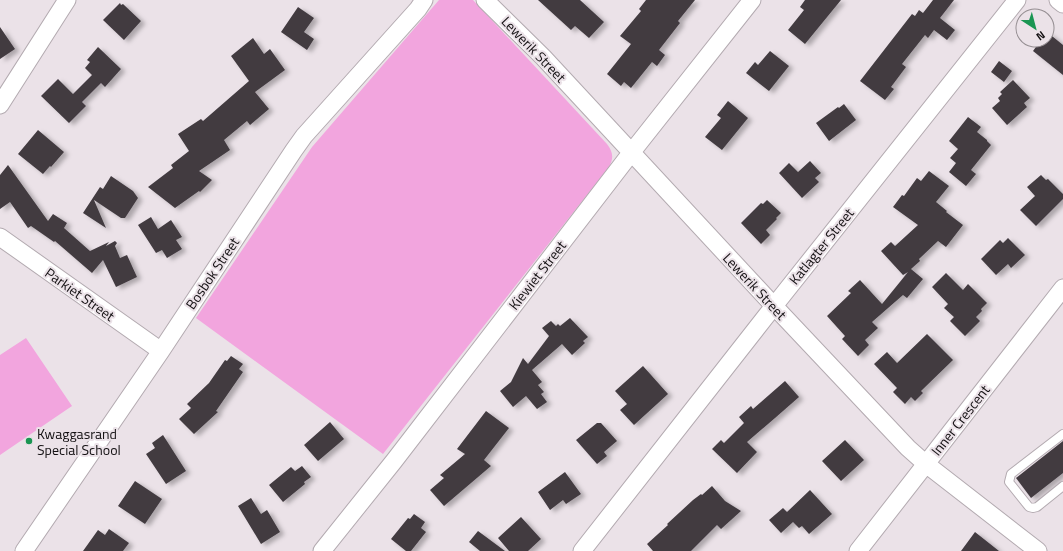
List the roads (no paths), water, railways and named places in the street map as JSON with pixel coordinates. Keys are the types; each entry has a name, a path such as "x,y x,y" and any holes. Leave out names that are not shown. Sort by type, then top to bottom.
{"street":[{"path":"0,105 67,0"},
{"name":"Kiewiet Street","path":"322,551 394,461 631,152 752,0"},
{"name":"Katlagter Street","path":"582,551 1017,0"},
{"path":"1058,0 1063,4"},
{"name":"Lewerik Street","path":"486,1 543,57 908,448 926,464 1038,551"},
{"name":"Bosbok Street","path":"24,551 301,141 423,3"},
{"name":"Parkiet Street","path":"0,237 161,350"},
{"name":"Inner Crescent","path":"858,551 1062,291"}],"lane":[{"path":"1063,434 1011,474 1009,479 1009,482 1029,507 1034,508 1063,486"}],"place":[{"name":"Kwaggasrand Special School","path":"29,441"}]}
